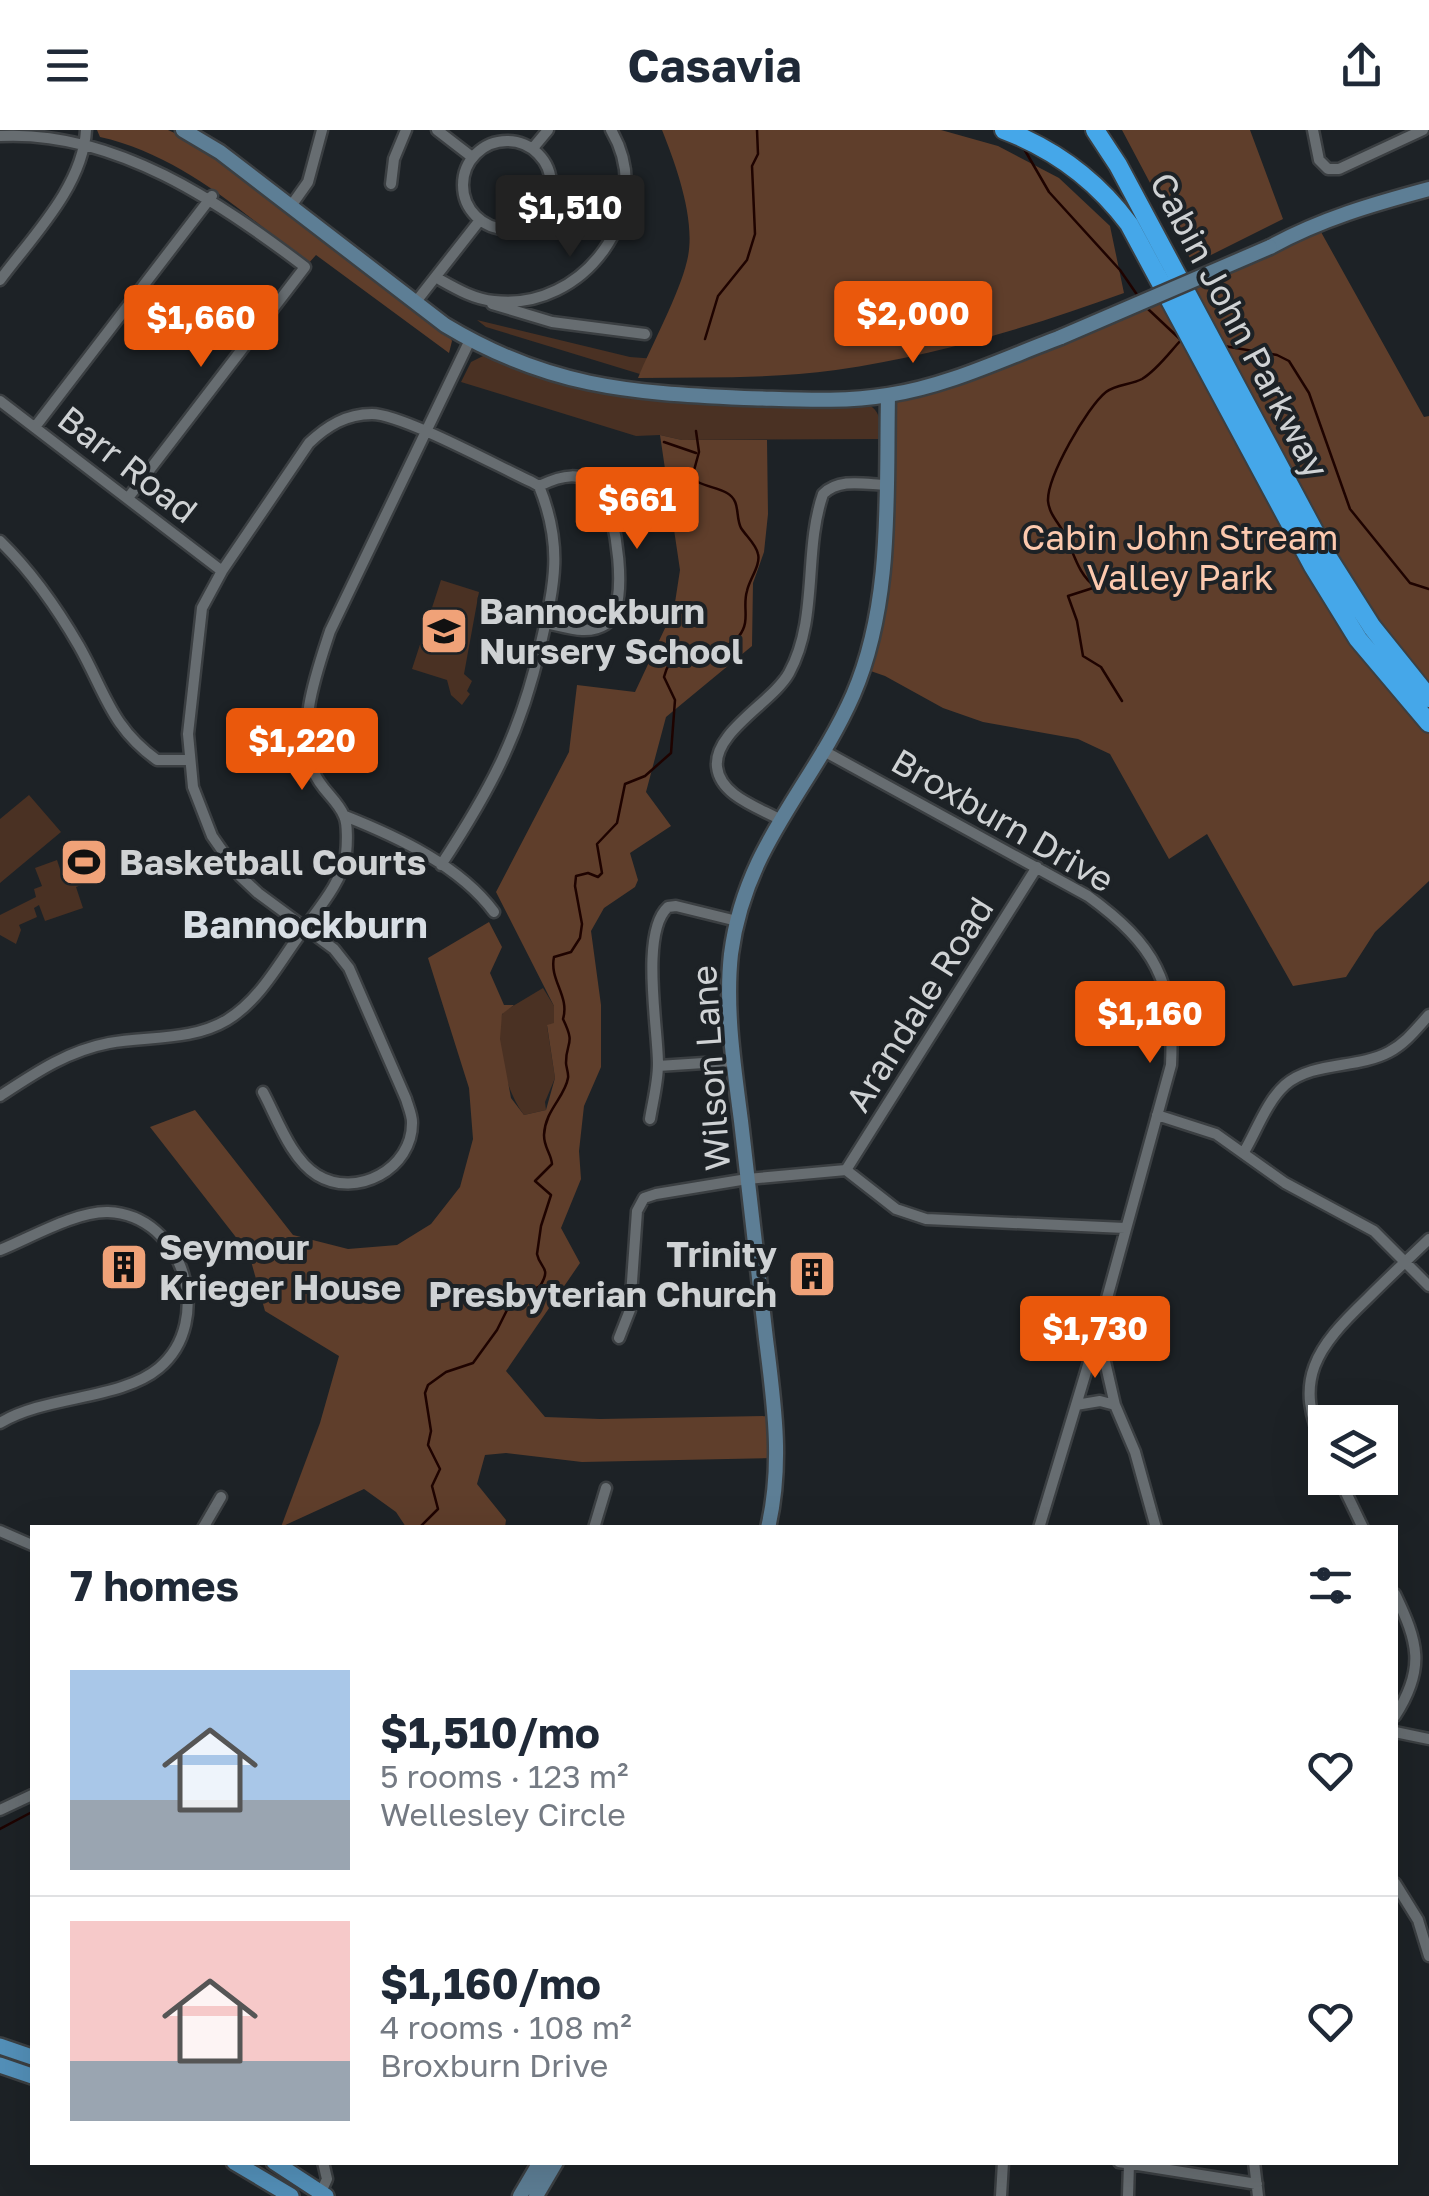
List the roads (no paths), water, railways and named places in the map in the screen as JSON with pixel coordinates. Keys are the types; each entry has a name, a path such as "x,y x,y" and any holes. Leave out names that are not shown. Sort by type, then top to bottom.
{"highway":[{"name":"Cabin John Parkway","path":"1004,130 1064,160 1118,209 1161,263 1236,386 1329,559 1372,628 1429,698"},
{"name":"Cabin John Parkway","path":"1095,130 1118,165 1208,370 1322,580 1358,639 1429,723"}],"main road":[{"path":"185,130 220,152 415,304 470,340 545,373 632,392 780,400 888,396 957,376 1061,337 1270,247 1300,230 1352,210 1429,189"},
{"name":"Wilson Lane","path":"769,1525 774,1503 777,1437 734,1061 730,981 738,921 756,865 854,694 874,635 881,581 888,396"},
{"path":"0,2046 30,2056"},
{"path":"0,2065 30,2075"},
{"path":"239,2165 291,2196"},
{"path":"279,2165 324,2194"},
{"path":"520,2196 538,2165"},
{"path":"536,2196 554,2165"}],"street":[{"path":"291,206 311,174 322,130"},
{"path":"392,184 394,159 406,130"},
{"path":"437,130 472,157"},
{"path":"533,148 548,130"},
{"path":"464,293 493,301 524,301 554,293 580,278 602,256 617,229 625,199 625,168 611,130"},
{"path":"1313,130 1319,160 1328,168 1339,169 1423,130"},
{"path":"0,136 44,131 86,134 152,158 212,196 305,267 128,498"},
{"path":"0,280 53,210 72,176 86,134"},
{"path":"512,140 533,148 545,161 552,178 551,195 543,211 530,223 514,229 496,228 480,220 468,207 463,190 464,172 472,157 490,144 512,140"},
{"path":"35,428 212,196"},
{"path":"415,304 480,220"},
{"path":"437,278 464,293 552,322 645,334"},
{"path":"470,340 332,628 315,676 306,748 321,787 345,816 376,828 441,865 479,892 494,912"},
{"name":"Barr Road","path":"0,400 222,572"},
{"path":"263,1092 300,1161 329,1181 350,1185 376,1179 394,1165 408,1143 412,1122 406,1100 349,968 334,949 258,894 225,856 200,812 189,760 189,716 200,616 222,572 309,443 326,427 349,416 372,414 424,432 539,486 548,511 556,552 555,586 526,704 507,755 441,865"},
{"path":"539,486 565,475 579,476 602,490 615,538 618,569 617,611 604,625 589,631 546,623"},
{"path":"779,819 728,790 720,779 716,762 730,734 778,689 801,646 823,494 842,483 886,485"},
{"path":"0,542 49,598 81,650 106,704 128,734 157,760 189,760"},
{"name":"Broxburn Drive","path":"822,750 1088,896 1138,937 1158,969 1169,1000 1173,1030 1171,1065 1098,1331 1115,1404 1135,1452 1155,1525"},
{"path":"0,1096 45,1066 78,1051 109,1043 189,1035 224,1022 256,996 342,869 346,853 345,816"},
{"name":"Arandale Road","path":"846,1170 1038,867"},
{"path":"650,1120 658,1066 652,972 658,920 668,907 676,906 738,921"},
{"path":"1244,1152 1279,1090 1289,1082 1306,1073 1389,1052 1429,1014"},
{"path":"658,1066 734,1061"},
{"path":"1157,1115 1216,1134 1285,1183 1374,1231 1429,1286"},
{"path":"620,1338 630,1310 637,1212 644,1198 656,1194 747,1179 846,1170 896,1209 926,1219 1126,1228"},
{"path":"0,1250 99,1213 138,1219 158,1234 178,1260 188,1286 189,1314 175,1351 157,1370 132,1384 49,1402 0,1423"},
{"path":"1311,1405 1311,1376 1322,1346 1429,1239"},
{"path":"1040,1525 1098,1331"},
{"path":"1076,1405 1100,1401 1115,1404"},
{"path":"595,1525 606,1488"},
{"path":"1346,1495 1362,1525"},
{"path":"205,1525 221,1497"},
{"path":"0,1530 30,1543"},
{"path":"1398,1600 1416,1645 1414,1672 1398,1709"},
{"path":"1398,1733 1429,1739"},
{"path":"0,1810 30,1797"},
{"path":"1398,1889 1418,1920 1429,1956"},
{"path":"324,2165 327,2179 324,2194"},
{"path":"1000,2196 1002,2165"},
{"path":"1124,2165 1128,2196"},
{"path":"1134,2165 1258,2190 1254,2165"}],"waterway":[{"path":"705,339 718,296 747,260 755,234 752,166 758,154 757,130"},
{"path":"1023,147 1049,192 1120,270 1140,299"},
{"path":"1148,309 1182,341"},
{"path":"1122,701 1101,667 1083,656 1068,596 1096,587 1081,570 1052,514 1049,490 1070,443 1098,400 1110,389 1147,375 1181,340"},
{"path":"1224,346 1277,355 1289,361 1309,393 1350,509 1410,583 1429,589"},
{"path":"422,1525 438,1509 432,1486 440,1469 428,1445 428,1385 446,1372 473,1363 497,1330 512,1300 540,1286 545,1275 537,1254 551,1195 535,1181 552,1164 544,1140 545,1126 568,1078 570,1039 553,965 554,957 571,952 580,938 576,876 588,873 598,877 602,873 597,844 617,823 625,784 645,776 671,753 675,700 664,677 669,664 686,653 729,644 745,625 746,597 758,554 741,528 731,496 698,482 693,474 699,452 696,431"},
{"path":"664,442 696,453"},
{"path":"0,1829 30,1813"}],"place":[{"name":"Bannockburn Nursery School","path":"444,631"},
{"name":"Basketball Courts","path":"84,862"},
{"name":"Seymour Krieger House","path":"124,1267"},
{"name":"Trinity Presbyterian Church","path":"812,1274"}],"district":[{"name":"Bannockburn","path":"305,923"}],"park label":[{"name":"Cabin John Stream Valley Park","path":"1180,557"}]}
